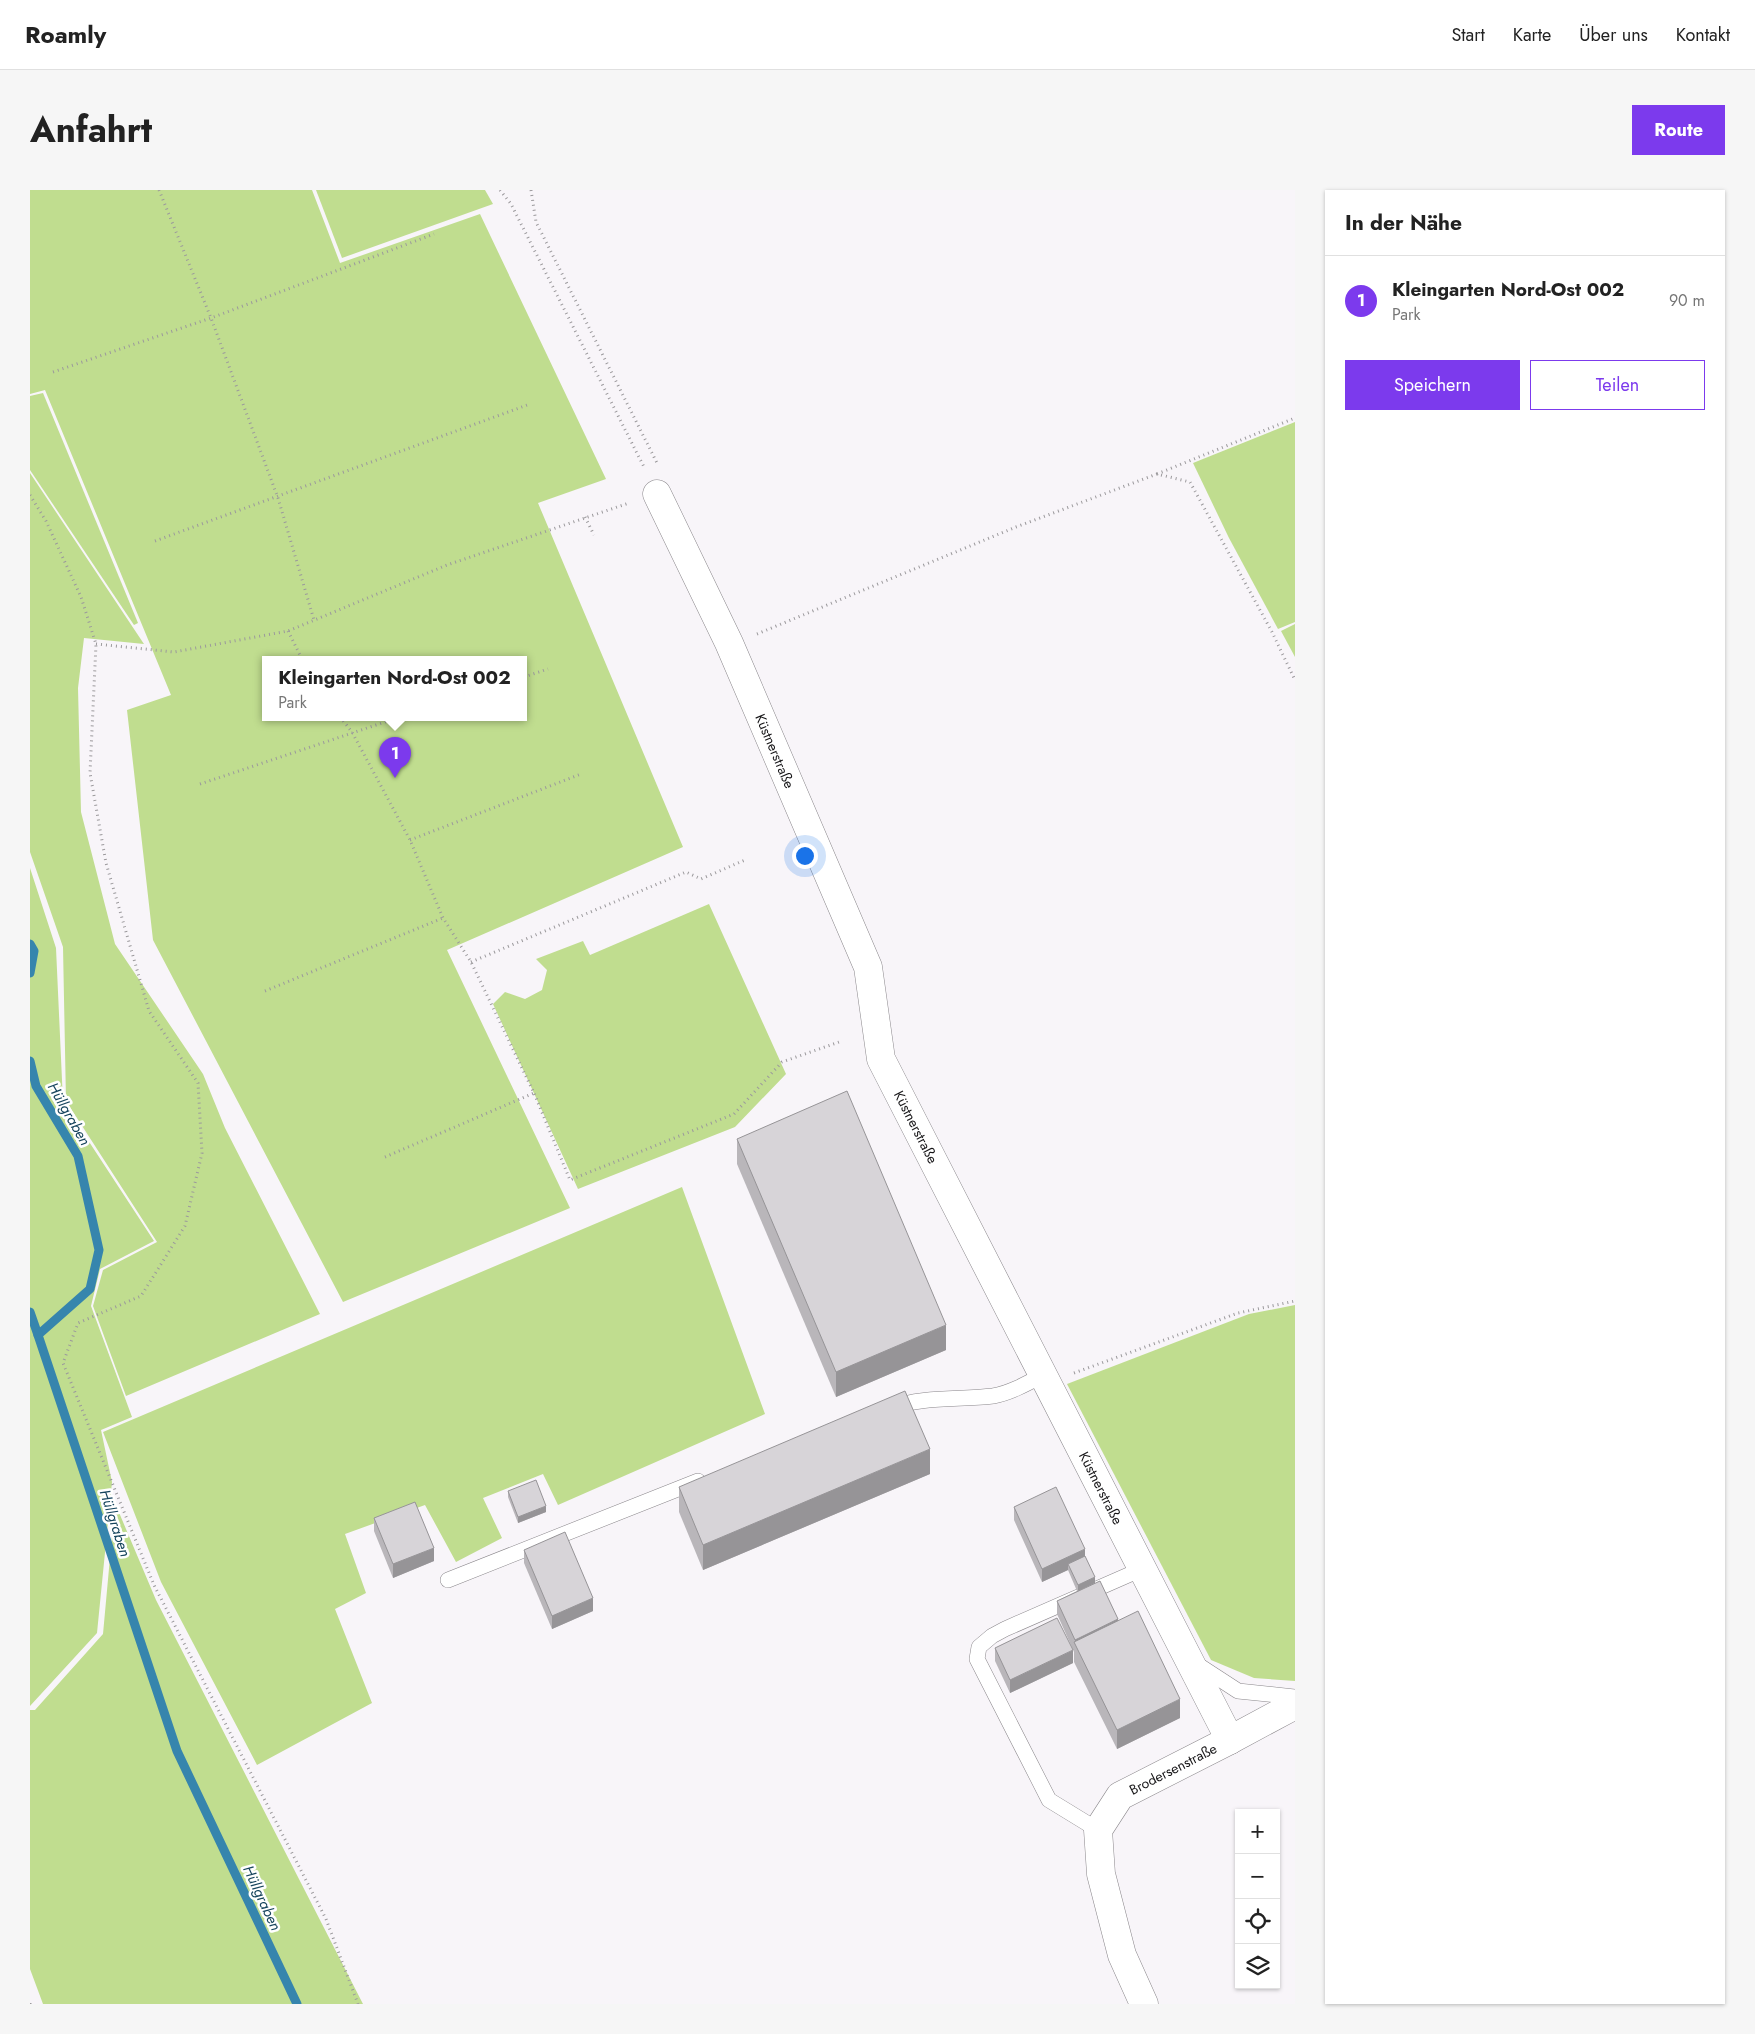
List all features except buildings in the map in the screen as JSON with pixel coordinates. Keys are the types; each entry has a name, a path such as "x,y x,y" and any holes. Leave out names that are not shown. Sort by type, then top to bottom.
{"street":[{"name":"Küstnerstraße","path":"660,484 868,967 881,1059 1230,1740"},
{"name":"Brodersenstraße","path":"1098,1830 1120,1796 1230,1740 1295,1704"},
{"path":"1098,1830 1101,1874 1122,1955 1144,2004"}],"lane":[{"path":"879,1411 928,1399 995,1396 1043,1375"},
{"path":"448,1580 714,1475"},
{"path":"1098,1830 1049,1800 977,1660 980,1647 992,1636 1142,1569"},
{"path":"1188,1659 1238,1691 1295,1697"}],"path":[{"path":"159,190 211,318 278,498 314,620"},
{"path":"500,190 511,204 660,484"},
{"path":"531,190 536,222 660,484"},
{"path":"53,372 211,318 434,234"},
{"path":"155,541 278,498 530,404"},
{"path":"729,643 753,636 1016,527 1157,474 1295,418"},
{"path":"1157,474 1190,482 1272,632 1295,680"},
{"path":"96,644 174,652 288,631 447,566 585,517 660,484"},
{"path":"30,495 46,521 81,597 96,644 90,773 106,863 149,1011 198,1083 202,1153 186,1226 141,1296 78,1323 63,1363 154,1585 326,1919 358,2004"},
{"path":"585,517 594,535"},
{"path":"288,631 300,656"},
{"path":"527,675 548,669"},
{"path":"343,721 352,732 410,840 443,918 471,962 534,1093 570,1180 734,1114 782,1062 842,1041"},
{"path":"200,784 387,721"},
{"path":"410,840 580,774"},
{"path":"471,962 686,872 700,879 745,860"},
{"path":"264,991 443,918"},
{"path":"385,1157 534,1093"},
{"path":"1043,1375 1075,1373 1238,1313 1295,1301"}],"green space":[{"path":"30,190 312,190 340,263 480,214 606,479 538,503 683,847 447,950 570,1208 343,1302 153,940 127,710 171,695 45,390 30,394"},
{"path":"316,190 485,190 493,204 342,258"},
{"path":"43,393 138,623 134,625 30,470 30,396"},
{"path":"1295,422 1295,622 1278,629 1229,538 1193,463"},
{"path":"30,473 144,644 84,638 78,688 81,812 115,944 203,1074 225,1128 320,1314 126,1396 93,1306 103,1270 157,1242 66,1101 63,947 30,852"},
{"path":"1295,624 1295,657 1281,631"},
{"path":"30,868 56,948 63,1102 154,1241 100,1269 91,1306 132,1417 101,1430 112,1482 97,1633 30,1706"},
{"path":"709,904 786,1074 735,1127 578,1189 493,1004 505,992 525,999 542,990 547,970 536,959 583,941 590,955"},
{"path":"682,1187 765,1414 558,1505 543,1474 483,1498 502,1538 456,1562 425,1505 345,1534 366,1593 335,1609 372,1703 257,1765 161,1582 103,1432"},
{"path":"1295,1305 1295,1681 1254,1678 1211,1660 1067,1384 1249,1314"},
{"path":"115,1503 156,1600 363,2004 43,2004 30,1969 30,1710 35,1710 103,1634"}],"waterway":[{"name":"Hüllgraben","path":"30,944 34,951 30,973"},
{"name":"Hüllgraben","path":"30,1061 36,1086 78,1156 99,1250 90,1289 38,1335 177,1751 297,2004"},
{"path":"30,1312 38,1335"}],"place":[{"name":"Kleingarten Nord-Ost 002","path":"395,778"}]}
